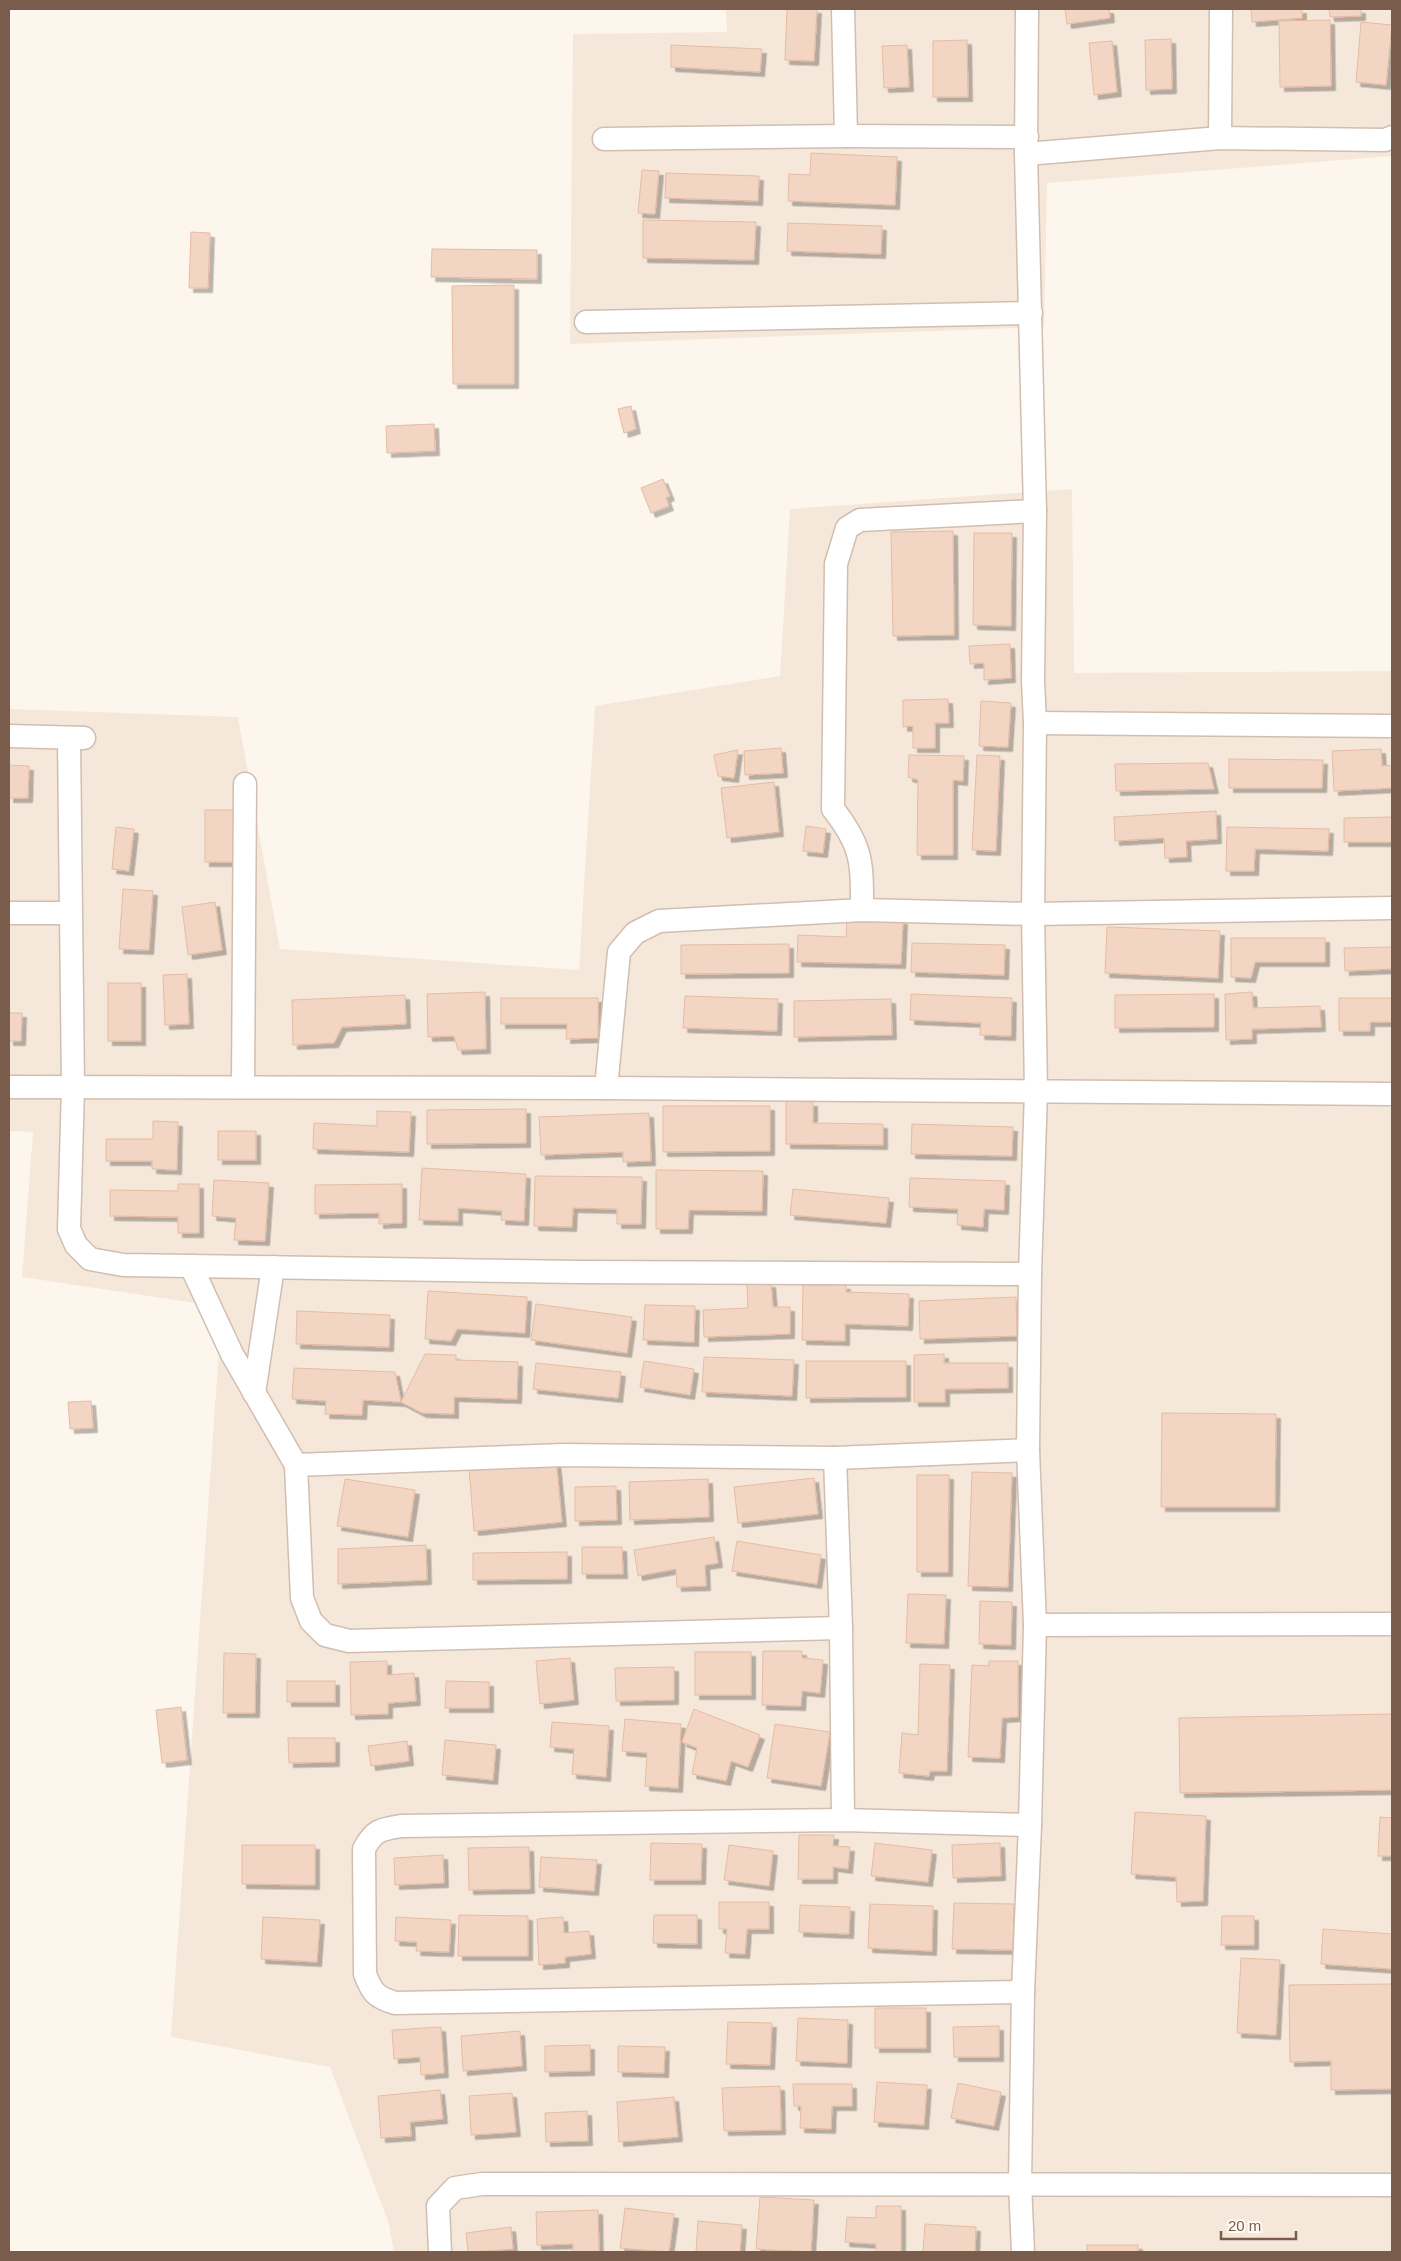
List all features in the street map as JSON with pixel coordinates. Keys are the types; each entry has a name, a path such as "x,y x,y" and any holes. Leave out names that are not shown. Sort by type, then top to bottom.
{"street":[{"path":"844,9 846,136"},
{"path":"1022,2252 1020,2183 1022,1992 1030,1825 1035,1624 1028,1450 1030,1274 1036,1090 1034,914 1035,723 1032,682 1035,511 1026,145 1027,9"},
{"path":"1220,138 1221,9"},
{"path":"604,139 846,136 1026,145 1220,138 1385,140 1392,137"},
{"path":"586,322 1031,313"},
{"path":"862,910 862,872 858,850 850,830 833,809 836,564 847,528 860,520 1035,511"},
{"path":"1035,723 1392,726"},
{"path":"9,736 77,738 70,913 73,1088 69,1229 76,1245 90,1259 108,1264 191,1266 590,1272 1030,1274"},
{"path":"243,1086 245,784"},
{"path":"606,1088 619,952 635,933 660,921 862,910 1034,914 1392,908"},
{"path":"9,913 70,913"},
{"path":"9,1088 243,1086 1036,1090 1392,1094"},
{"path":"191,1266 232,1354 296,1465 302,1598 311,1621 325,1635 349,1641 841,1628"},
{"path":"254,1393 273,1267"},
{"path":"296,1465 564,1455 835,1458 1028,1450"},
{"path":"835,1458 841,1628 842,1820"},
{"path":"1035,1624 1392,1624"},
{"path":"1022,1992 395,2003 382,1999 372,1992 365,1974 364,1849 371,1836 383,1828 421,1825 842,1820 1030,1825"},
{"path":"440,2252 438,2206 454,2188 482,2184 1020,2183 1392,2185"}],"shaded area":[{"path":"726,9 1392,9 1392,156 1047,183 1044,327 570,344 573,34 727,32"},
{"path":"1072,489 1074,673 1392,671 1392,2252 394,2252 389,2224 330,2067 171,2037 222,1307 22,1277 33,1132 9,1131 9,709 238,717 280,949 579,970 595,706 780,676 790,509"}],"building":[{"path":"787,9 817,9 814,61 785,60"},
{"path":"1065,9 1109,9 1110,18 1067,24"},
{"path":"1251,9 1302,9 1302,18 1252,22"},
{"path":"1329,9 1361,9 1361,16 1330,17"},
{"path":"1330,20 1331,86 1280,87 1279,21"},
{"path":"1361,22 1392,25 1386,85 1356,82"},
{"path":"1171,39 1172,89 1146,90 1145,40"},
{"path":"967,40 968,97 933,97 933,41"},
{"path":"1112,41 1117,92 1094,95 1089,43"},
{"path":"671,45 762,49 760,72 671,67"},
{"path":"907,45 909,87 884,88 882,46"},
{"path":"811,153 897,157 895,205 788,201 789,174 810,175"},
{"path":"642,170 659,171 655,214 638,213"},
{"path":"666,173 759,176 758,201 665,198"},
{"path":"643,220 756,222 754,260 643,258"},
{"path":"788,223 882,226 881,254 787,251"},
{"path":"191,232 210,233 208,288 189,288"},
{"path":"432,249 537,250 537,279 431,277"},
{"path":"514,285 514,384 453,384 452,286"},
{"path":"631,406 636,429 624,433 618,409"},
{"path":"434,424 435,451 387,453 386,426"},
{"path":"663,479 670,496 666,498 669,506 651,513 641,488"},
{"path":"953,531 954,635 893,636 891,532"},
{"path":"974,533 1012,533 1011,626 973,625"},
{"path":"1010,644 1011,678 984,680 984,663 970,664 969,646"},
{"path":"948,699 949,723 935,723 935,748 913,748 913,726 903,727 903,700"},
{"path":"981,701 1011,703 1008,747 979,746"},
{"path":"781,748 783,773 745,775 744,751"},
{"path":"1381,749 1382,766 1392,765 1392,788 1334,791 1332,751"},
{"path":"738,750 734,778 718,776 714,755"},
{"path":"909,755 964,756 963,781 953,780 953,855 917,855 918,780 908,777"},
{"path":"977,755 1000,756 996,851 972,850"},
{"path":"1229,759 1323,760 1322,788 1229,788"},
{"path":"1208,763 1214,789 1116,791 1115,764"},
{"path":"9,765 29,766 28,798 9,798"},
{"path":"774,782 779,832 727,838 721,788"},
{"path":"205,810 234,810 234,862 205,862"},
{"path":"1216,811 1217,839 1186,841 1187,857 1165,858 1164,838 1115,841 1114,817"},
{"path":"1392,817 1392,842 1344,842 1344,818"},
{"path":"806,826 826,829 823,853 803,851"},
{"path":"116,827 134,829 129,871 112,869"},
{"path":"1227,827 1329,829 1328,851 1255,849 1254,871 1226,871"},
{"path":"123,889 153,891 149,950 119,949"},
{"path":"215,902 222,950 188,955 182,907"},
{"path":"847,918 903,920 901,964 797,962 798,935 846,937"},
{"path":"1107,927 1220,931 1218,978 1105,973"},
{"path":"1231,938 1325,938 1325,962 1255,962 1251,978 1231,977"},
{"path":"912,943 1005,945 1004,975 911,972"},
{"path":"789,944 789,973 681,974 681,945"},
{"path":"1392,947 1392,969 1345,971 1344,948"},
{"path":"187,974 189,1024 165,1025 163,975"},
{"path":"108,983 141,983 141,1041 108,1041"},
{"path":"485,992 486,1049 458,1050 454,1036 428,1037 427,994"},
{"path":"1252,992 1253,1008 1320,1006 1321,1027 1252,1029 1252,1039 1226,1040 1225,994"},
{"path":"911,994 1012,998 1011,1036 980,1035 981,1023 910,1020"},
{"path":"1214,994 1214,1027 1115,1028 1115,995"},
{"path":"405,995 406,1024 342,1027 334,1043 293,1045 292,1000"},
{"path":"685,996 778,999 777,1031 683,1028"},
{"path":"501,998 598,998 598,1038 566,1039 567,1024 501,1024"},
{"path":"1339,998 1392,998 1392,1022 1370,1022 1370,1031 1339,1031"},
{"path":"891,999 892,1035 794,1037 794,1001"},
{"path":"9,1013 22,1013 21,1041 9,1041"},
{"path":"786,1101 813,1102 813,1123 883,1124 883,1145 786,1144"},
{"path":"663,1106 770,1106 770,1151 663,1152"},
{"path":"526,1109 526,1143 427,1144 427,1110"},
{"path":"377,1111 411,1112 409,1152 313,1149 314,1123 377,1126"},
{"path":"649,1113 651,1161 623,1162 623,1152 541,1155 539,1117"},
{"path":"153,1121 178,1122 177,1170 152,1169 152,1161 106,1161 106,1139 153,1139"},
{"path":"912,1124 1013,1127 1012,1156 911,1154"},
{"path":"218,1131 256,1131 256,1160 218,1160"},
{"path":"422,1168 526,1174 524,1221 501,1220 502,1211 458,1208 458,1221 419,1220"},
{"path":"656,1170 763,1171 762,1211 689,1210 688,1229 656,1229"},
{"path":"535,1176 642,1177 641,1224 617,1224 617,1209 573,1208 572,1227 534,1226"},
{"path":"910,1178 1005,1181 1004,1210 984,1209 983,1227 957,1225 958,1209 909,1207"},
{"path":"214,1180 269,1183 265,1241 234,1240 236,1218 212,1216"},
{"path":"178,1184 199,1184 199,1233 178,1233 178,1217 110,1216 110,1190 178,1191"},
{"path":"402,1184 402,1223 379,1224 379,1213 315,1214 315,1185"},
{"path":"793,1189 889,1198 886,1223 790,1215"},
{"path":"771,1283 773,1307 790,1307 790,1334 704,1337 703,1310 748,1308 747,1284"},
{"path":"803,1285 846,1285 846,1292 909,1294 908,1326 845,1324 845,1341 802,1340"},
{"path":"428,1291 527,1297 525,1333 457,1329 451,1341 425,1339"},
{"path":"1016,1297 1017,1336 920,1339 919,1301"},
{"path":"536,1304 632,1317 627,1353 531,1340"},
{"path":"645,1305 695,1306 694,1342 643,1340"},
{"path":"297,1311 390,1315 389,1347 296,1344"},
{"path":"425,1354 456,1355 456,1360 518,1362 517,1399 454,1397 454,1414 422,1413 401,1402"},
{"path":"944,1354 944,1363 1008,1363 1008,1388 945,1389 945,1402 914,1402 914,1355"},
{"path":"704,1357 794,1360 792,1396 702,1392"},
{"path":"644,1361 694,1369 690,1395 640,1387"},
{"path":"806,1361 906,1361 906,1397 806,1398"},
{"path":"536,1363 621,1372 618,1398 533,1389"},
{"path":"294,1368 395,1372 401,1402 363,1400 362,1415 325,1414 326,1401 292,1399"},
{"path":"91,1401 93,1428 70,1429 68,1402"},
{"path":"1162,1413 1276,1414 1275,1507 1161,1507"},
{"path":"556,1459 562,1522 474,1531 469,1468"},
{"path":"972,1472 1012,1473 1008,1587 968,1586"},
{"path":"917,1475 949,1475 948,1572 917,1572"},
{"path":"814,1478 818,1514 738,1523 734,1487"},
{"path":"345,1479 415,1490 408,1537 337,1526"},
{"path":"708,1479 709,1517 630,1520 629,1482"},
{"path":"616,1486 617,1520 575,1521 575,1487"},
{"path":"714,1537 718,1563 705,1565 706,1586 677,1587 676,1569 638,1576 634,1550"},
{"path":"737,1541 821,1555 817,1584 732,1571"},
{"path":"426,1545 427,1580 338,1584 338,1549"},
{"path":"582,1547 622,1547 623,1574 582,1574"},
{"path":"567,1552 567,1579 473,1580 473,1553"},
{"path":"908,1594 946,1595 944,1644 906,1643"},
{"path":"980,1601 1012,1602 1011,1645 979,1644"},
{"path":"763,1651 802,1651 802,1658 823,1660 820,1693 802,1691 801,1706 762,1705"},
{"path":"695,1652 751,1652 751,1695 695,1695"},
{"path":"224,1653 256,1654 255,1713 223,1713"},
{"path":"570,1658 574,1700 540,1704 536,1661"},
{"path":"387,1661 387,1675 414,1673 416,1701 388,1703 388,1714 351,1715 350,1662"},
{"path":"989,1661 1018,1661 1018,1717 1002,1718 1000,1758 968,1757 972,1665 989,1666"},
{"path":"920,1664 950,1665 947,1771 930,1771 929,1776 899,1773 902,1733 918,1735"},
{"path":"674,1667 674,1700 616,1701 615,1668"},
{"path":"287,1681 335,1681 335,1702 287,1702"},
{"path":"446,1681 489,1682 489,1708 445,1708"},
{"path":"181,1707 187,1760 162,1763 156,1710"},
{"path":"694,1709 760,1735 748,1767 731,1761 726,1781 692,1774 697,1748 682,1742"},
{"path":"1392,1714 1392,1790 1180,1793 1179,1718"},
{"path":"625,1719 681,1724 678,1788 645,1786 647,1753 622,1751"},
{"path":"552,1722 609,1726 606,1777 572,1774 574,1749 550,1747"},
{"path":"775,1724 830,1732 821,1786 767,1778"},
{"path":"288,1738 335,1738 335,1762 289,1763"},
{"path":"445,1740 496,1745 493,1780 442,1775"},
{"path":"407,1741 409,1761 371,1766 368,1746"},
{"path":"1135,1812 1206,1816 1203,1901 1177,1902 1176,1877 1131,1874"},
{"path":"1380,1817 1392,1818 1392,1856 1378,1856"},
{"path":"799,1835 834,1835 833,1846 850,1847 848,1869 833,1867 833,1879 798,1879"},
{"path":"651,1843 702,1844 701,1880 650,1880"},
{"path":"875,1843 932,1850 928,1882 871,1876"},
{"path":"1000,1843 1001,1876 953,1878 952,1845"},
{"path":"242,1845 315,1845 315,1885 242,1884"},
{"path":"729,1845 773,1851 769,1886 724,1880"},
{"path":"529,1847 530,1889 469,1890 468,1848"},
{"path":"443,1855 444,1883 395,1885 394,1858"},
{"path":"541,1857 597,1860 594,1891 539,1887"},
{"path":"719,1902 769,1902 769,1929 747,1929 745,1954 725,1953 727,1929 719,1929"},
{"path":"954,1903 1014,1904 1013,1950 952,1949"},
{"path":"870,1904 933,1906 932,1951 868,1948"},
{"path":"800,1905 850,1907 849,1934 799,1932"},
{"path":"459,1915 528,1916 528,1956 458,1956"},
{"path":"654,1915 697,1915 697,1944 653,1943"},
{"path":"1222,1916 1254,1916 1254,1945 1221,1945"},
{"path":"263,1917 320,1920 317,1962 261,1959"},
{"path":"396,1917 451,1920 449,1952 416,1951 417,1942 395,1941"},
{"path":"563,1917 564,1933 589,1931 591,1954 565,1957 565,1963 539,1965 537,1919"},
{"path":"1323,1929 1392,1934 1392,1969 1321,1964"},
{"path":"1241,1958 1280,1960 1276,2035 1237,2033"},
{"path":"1392,1984 1392,2089 1331,2090 1331,2061 1290,2062 1289,1985"},
{"path":"875,2008 926,2008 926,2048 875,2048"},
{"path":"798,2018 848,2020 847,2063 796,2061"},
{"path":"728,2022 772,2023 770,2065 726,2064"},
{"path":"999,2026 999,2057 954,2057 953,2027"},
{"path":"441,2027 444,2073 421,2075 420,2057 394,2059 392,2030"},
{"path":"520,2031 522,2066 463,2071 461,2036"},
{"path":"590,2045 590,2071 545,2072 545,2046"},
{"path":"618,2046 665,2047 664,2073 618,2072"},
{"path":"877,2082 927,2085 924,2125 874,2122"},
{"path":"958,2083 1001,2092 994,2126 951,2118"},
{"path":"793,2084 852,2084 852,2106 832,2106 831,2129 800,2128 801,2106 794,2106"},
{"path":"780,2086 781,2130 724,2131 722,2088"},
{"path":"440,2090 443,2119 410,2122 411,2136 381,2138 378,2096"},
{"path":"512,2093 516,2132 471,2135 469,2096"},
{"path":"674,2097 678,2137 619,2142 617,2102"},
{"path":"587,2111 588,2141 546,2142 545,2113"},
{"path":"760,2197 814,2200 811,2252 756,2249"},
{"path":"876,2206 901,2206 901,2252 876,2252 876,2244 845,2242 847,2217 876,2218"},
{"path":"625,2208 674,2214 669,2252 620,2248"},
{"path":"598,2210 599,2252 573,2252 573,2244 537,2245 536,2212"},
{"path":"698,2221 742,2225 740,2252 696,2252"},
{"path":"925,2224 976,2227 975,2252 923,2252"},
{"path":"511,2227 513,2249 468,2252 466,2233"},
{"path":"1087,2245 1138,2245 1138,2252 1087,2252"}]}
